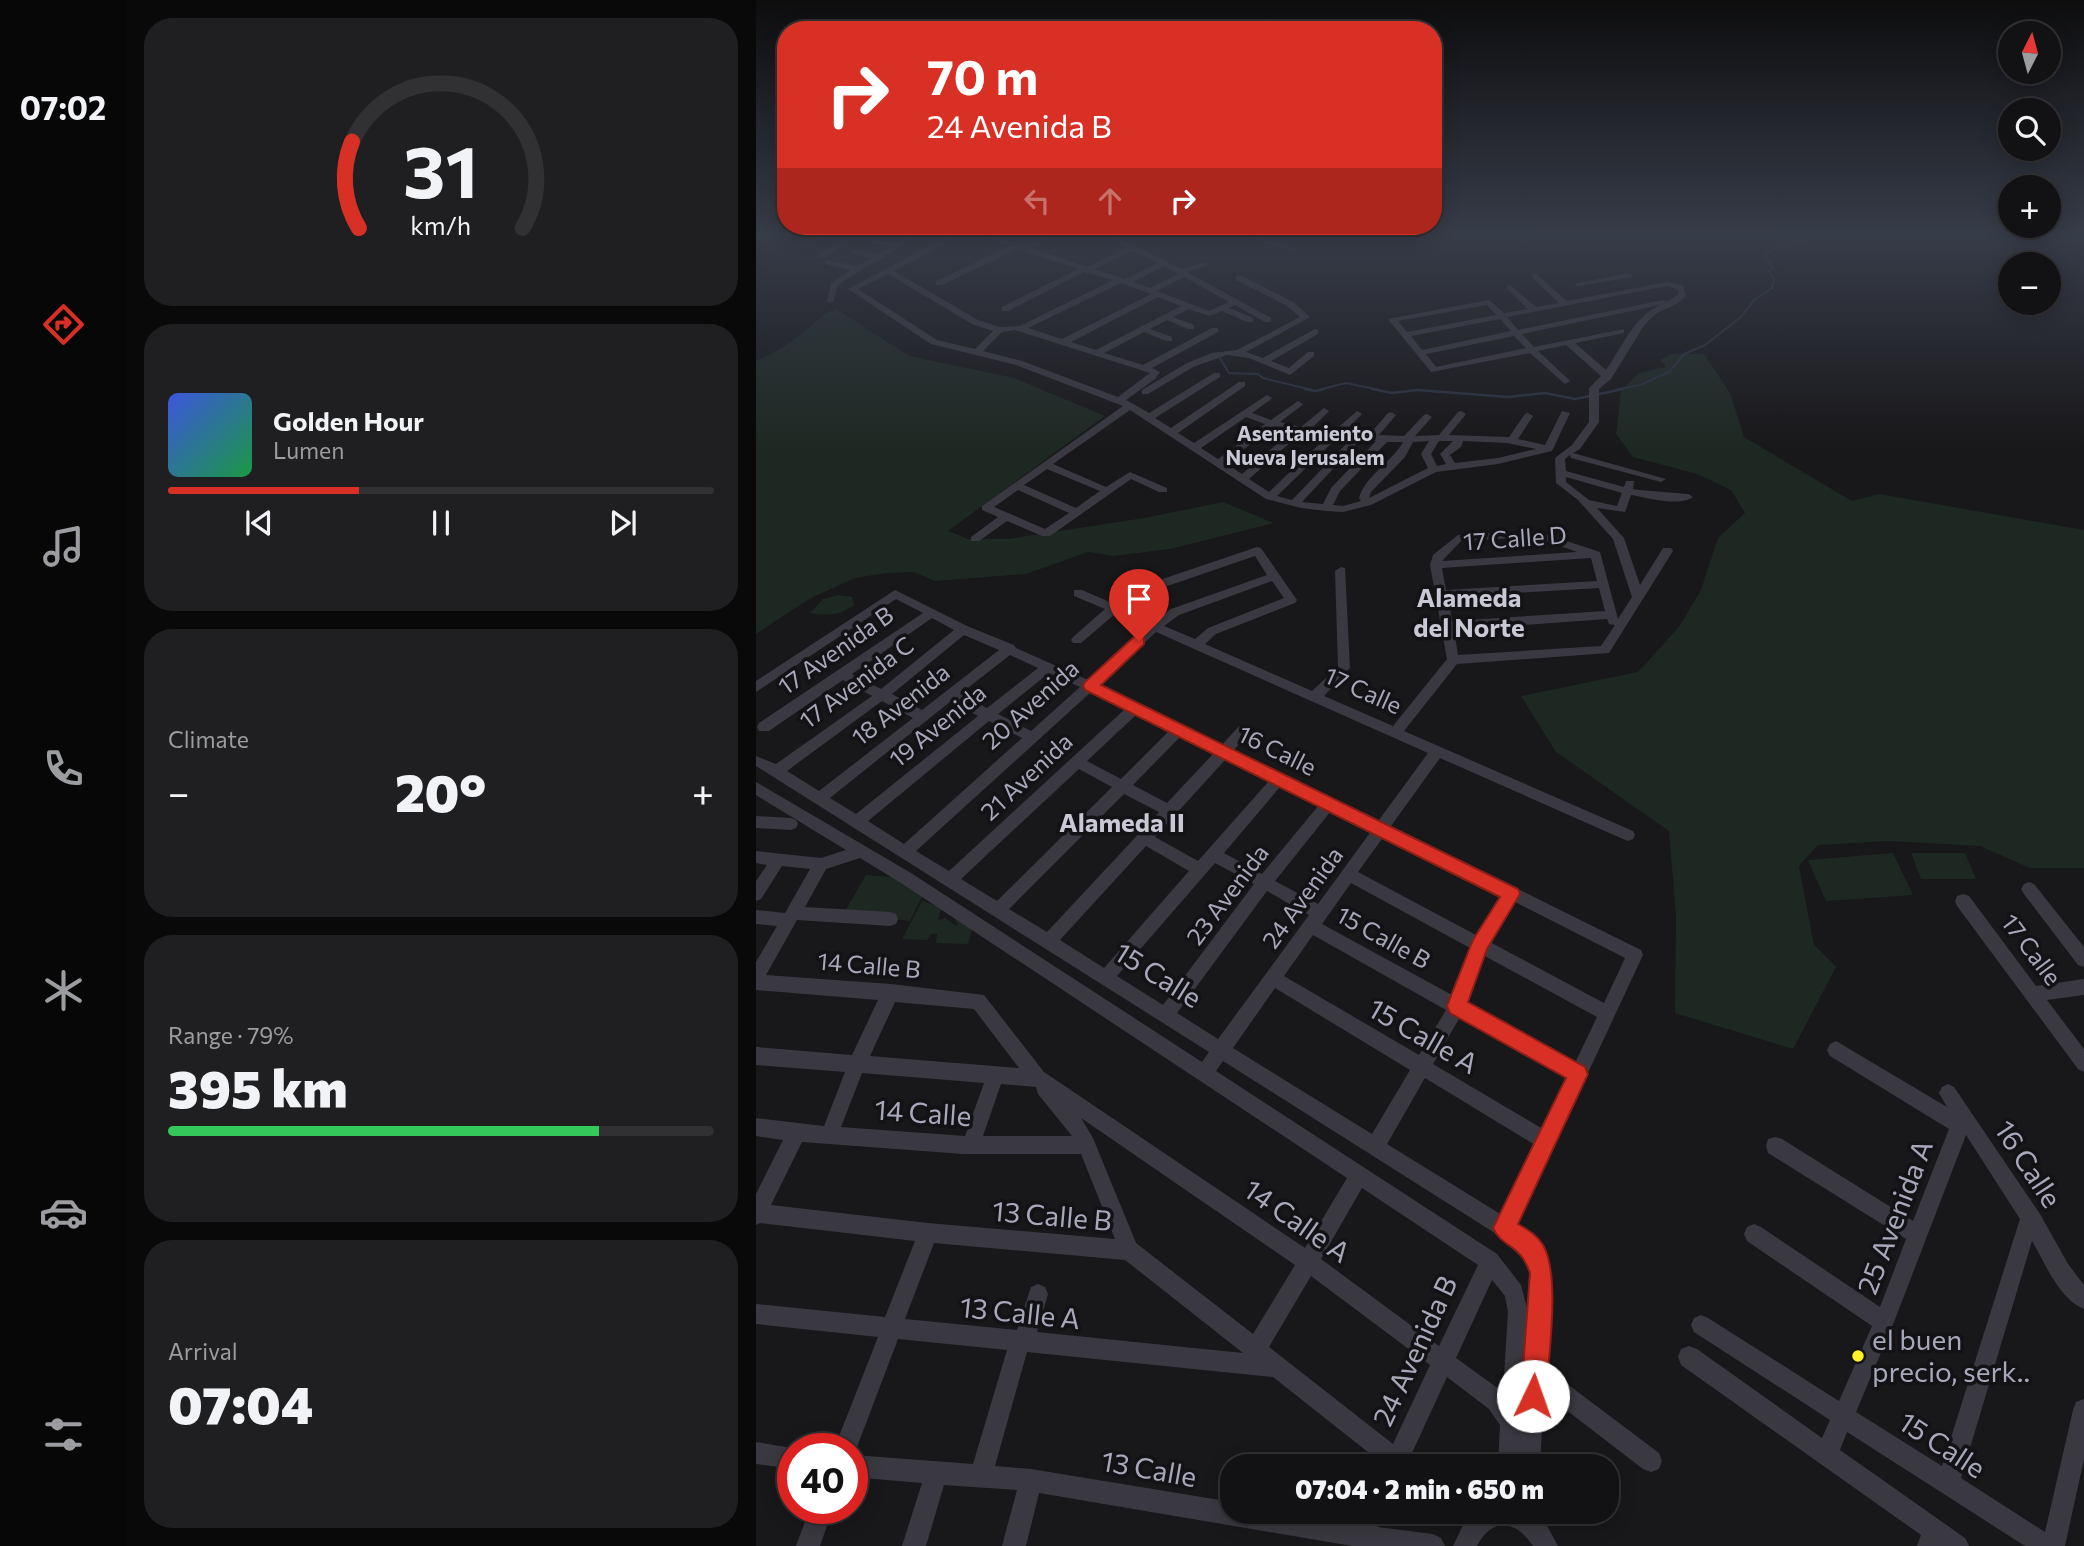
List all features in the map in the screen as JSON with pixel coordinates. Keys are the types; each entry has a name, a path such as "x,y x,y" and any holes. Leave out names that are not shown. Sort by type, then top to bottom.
{"street":[{"path":"877,305 934,342 1027,365 1124,403 1270,497 1295,503 1343,509 1367,503 1434,469 1452,466 1478,451 1507,441 1548,449"},
{"path":"947,305 975,322 999,330"},
{"path":"1013,305 1005,309 1015,315"},
{"path":"977,352 999,330 1034,322 1071,305"},
{"path":"1062,343 1132,305"},
{"path":"1095,354 1166,317 1182,305"},
{"path":"1194,305 1209,314 1230,305"},
{"path":"1124,403 1192,365 1214,355 1238,353 1306,317 1262,305"},
{"path":"1471,305 1392,319 1418,354 1434,370 1621,331 1596,305"},
{"path":"1492,305 1532,350 1565,381"},
{"path":"1529,305 1534,310"},
{"path":"1404,335 1559,305"},
{"path":"1418,354 1648,305"},
{"path":"1639,598 1618,538 1586,502 1561,482 1561,467 1594,422 1594,394 1608,377 1622,352 1651,313 1670,305"},
{"path":"1268,320 1269,306"},
{"path":"1223,309 1250,320"},
{"path":"1166,317 1191,327"},
{"path":"1023,323 1062,343 1152,370 1155,375 1046,465 986,508 1046,534 1130,475 1163,490"},
{"path":"1143,329 1169,339"},
{"path":"1145,368 1216,330"},
{"path":"1262,362 1315,332"},
{"path":"1601,335 1622,352"},
{"path":"1568,342 1608,377"},
{"path":"1238,353 1290,372 1311,354"},
{"path":"1148,418 1217,375"},
{"path":"1171,433 1242,384"},
{"path":"1194,447 1267,398"},
{"path":"1218,464 1298,404"},
{"path":"1243,480 1324,411"},
{"path":"1244,413 1273,424 1334,434 1385,438 1458,438 1498,461 1548,449"},
{"path":"1548,449 1564,413"},
{"path":"1270,497 1357,414"},
{"path":"1434,469 1426,454 1461,414"},
{"path":"1295,503 1391,415"},
{"path":"1498,461 1507,441 1528,416"},
{"path":"1367,503 1364,498 1366,491 1401,455 1408,438 1427,417"},
{"path":"1326,508 1335,490 1385,438"},
{"path":"1452,466 1445,454 1457,444 1458,438"},
{"path":"1561,467 1575,456 1587,439 1581,438"},
{"path":"1575,456 1661,479"},
{"path":"1046,465 1105,490"},
{"path":"1561,467 1663,499 1688,497"},
{"path":"1586,502 1621,510 1633,473"},
{"path":"1017,486 1075,512"},
{"path":"975,539 1005,517"},
{"path":"1396,732 1452,660 1436,565 1437,558 1458,538 1536,534 1596,555 1616,633"},
{"path":"1077,640 1114,608 1140,591 1257,551 1291,600 1212,631 1197,644"},
{"path":"1452,660 1605,650 1667,551"},
{"name":"17 Calle D","path":"1436,565 1596,555"},
{"path":"1315,696 1344,668 1340,571"},
{"name":"20 Avenida","path":"905,852 1156,626 1175,612 1275,576"},
{"path":"1441,594 1604,584"},
{"name":"17 Calle","path":"1078,593 1628,835"},
{"name":"16 Calle","path":"756,687 895,594 1382,828 1635,955 1607,1014"},
{"name":"17 Avenida B","path":"764,727 933,612"},
{"path":"1447,625 1612,615"},
{"name":"17 Avenida C","path":"777,771 882,696 964,629"},
{"name":"18 Avenida","path":"820,798 1010,648"},
{"name":"19 Avenida","path":"857,821 1049,666"},
{"path":"842,674 923,717"},
{"path":"950,695 1033,737"},
{"name":"21 Avenida","path":"950,880 1135,708"},
{"path":"998,910 1179,730"},
{"path":"1048,942 1244,730"},
{"name":"24 Avenida","path":"1205,1072 1438,750"},
{"name":"15 Calle","path":"756,761 777,771 1527,1242 1535,1253 1541,1273 1535,1373"},
{"path":"1078,762 1168,811"},
{"path":"1105,978 1278,780"},
{"path":"756,788 906,878 1205,1072 1497,1269 1514,1292 1518,1312 1510,1454"},
{"name":"23 Avenida","path":"1166,1016 1264,883 1329,803"},
{"path":"756,822 791,824"},
{"path":"1144,838 1200,869"},
{"path":"756,857 821,864 860,852"},
{"path":"1213,854 1264,883 1315,920"},
{"path":"756,894 778,860"},
{"path":"756,980 821,864"},
{"path":"1348,874 1607,1014 1504,1228"},
{"path":"2029,889 2084,960"},
{"path":"1375,1147 1457,1006 1479,946 1512,894"},
{"name":"17 Calle","path":"1963,901 2084,1063"},
{"path":"756,917 890,919"},
{"name":"15 Calle B","path":"1315,920 1457,1006 1578,1074"},
{"name":"15 Calle A","path":"1273,978 1546,1141"},
{"name":"14 Calle B","path":"756,980 978,1001"},
{"path":"2033,994 2084,988"},
{"path":"829,1135 858,1062 891,992"},
{"name":"14 Calle A","path":"978,1001 1038,1078 1309,1263 1497,1401 1513,1424"},
{"path":"1836,1050 1962,1120"},
{"name":"14 Calle A","path":"756,1056 1038,1078"},
{"path":"971,1144 996,1074"},
{"path":"1038,1078 1078,1129 1129,1250"},
{"name":"16 Calle","path":"1948,1093 1962,1120 2084,1299"},
{"name":"25 Avenida A","path":"1826,1455 1885,1322 1962,1120"},
{"name":"14 Calle","path":"756,1127 829,1135 971,1144 1086,1146"},
{"path":"756,1214 797,1132"},
{"path":"1775,1146 1918,1235"},
{"path":"1256,1349 1359,1176"},
{"name":"13 Calle B","path":"756,1214 928,1233 1129,1250 1256,1349 1383,1454"},
{"path":"1948,1483 2027,1226 2033,1221"},
{"path":"851,1433 928,1233"},
{"path":"1754,1234 1885,1322"},
{"name":"24 Avenida B","path":"1400,1454 1443,1361 1497,1269"},
{"path":"981,1475 1038,1294"},
{"name":"13 Calle A","path":"756,1314 1278,1367"},
{"name":"15 Calle","path":"1701,1325 2046,1546"},
{"path":"1689,1357 1826,1455 1931,1539 1957,1546"},
{"path":"1535,1373 1651,1461"},
{"path":"1530,1454 1535,1373"},
{"path":"2053,1546 2084,1410"},
{"path":"756,1453 777,1456"},
{"name":"13 Calle","path":"868,1467 1031,1480 1433,1546"},
{"path":"914,1546 937,1471"},
{"path":"1014,1546 1031,1480"},
{"path":"808,1546 816,1524"},
{"path":"1362,1536 1368,1524"},
{"path":"1465,1546 1478,1524"},
{"path":"1529,1524 1537,1530 1546,1546"}],"shaded area":[{"path":"836,309 909,356 1014,378 1105,416 948,531 968,539 1008,539 1144,518 1223,502 1274,523 1170,549 1114,556 1088,552 1026,574 935,581 914,572 855,578 809,599 756,634 756,361 782,348 823,315"},
{"path":"1671,354 1704,354 1730,393 1744,437 1852,501 1879,494 2084,530 2084,868 2030,868 1980,846 1889,841 1818,845 1799,866 1814,945 1836,967 1793,1049 1675,1013 1676,916 1669,831 1556,752 1521,696 1638,672 1679,627 1701,590 1718,538 1745,513 1731,490 1697,474 1633,457 1616,434 1621,390 1639,373 1666,367 1660,360"},
{"path":"838,595 852,597 854,605 833,614 810,613 823,599"},
{"path":"1893,853 1913,895 1826,901 1808,860"},
{"path":"1911,853 1965,853 1976,879 1921,879"},
{"path":"866,875 906,878 925,891 910,921 844,913"},
{"path":"922,901 941,909 938,920 945,918 956,926 958,924 954,920 959,918 965,922 964,925 973,926 968,944 936,943 937,934 931,934 927,940 902,939"}],"waterway":[{"path":"1615,390 1640,385 1669,372 1684,354 1705,345 1741,317 1750,305"},
{"path":"1218,355 1229,373 1258,374 1263,378 1312,390"},
{"path":"1318,390 1346,383 1380,390"},
{"path":"1305,389 1324,389"},
{"path":"1372,389 1392,393 1417,390"},
{"path":"1417,390 1509,397 1545,393 1575,399 1623,389"}],"place":[{"name":"el buen precio, serk..","path":"1858,1356"}],"district":[{"name":"Asentamiento Nueva Jerusalem","path":"1305,446"},
{"name":"Alameda del Norte","path":"1469,613"},
{"name":"Alameda II","path":"1122,823"}],"route":[{"path":"1139,641 1090,686 1512,894 1479,946 1457,1006 1578,1074 1504,1228 1527,1242 1535,1253 1541,1273 1533,1396"}]}
